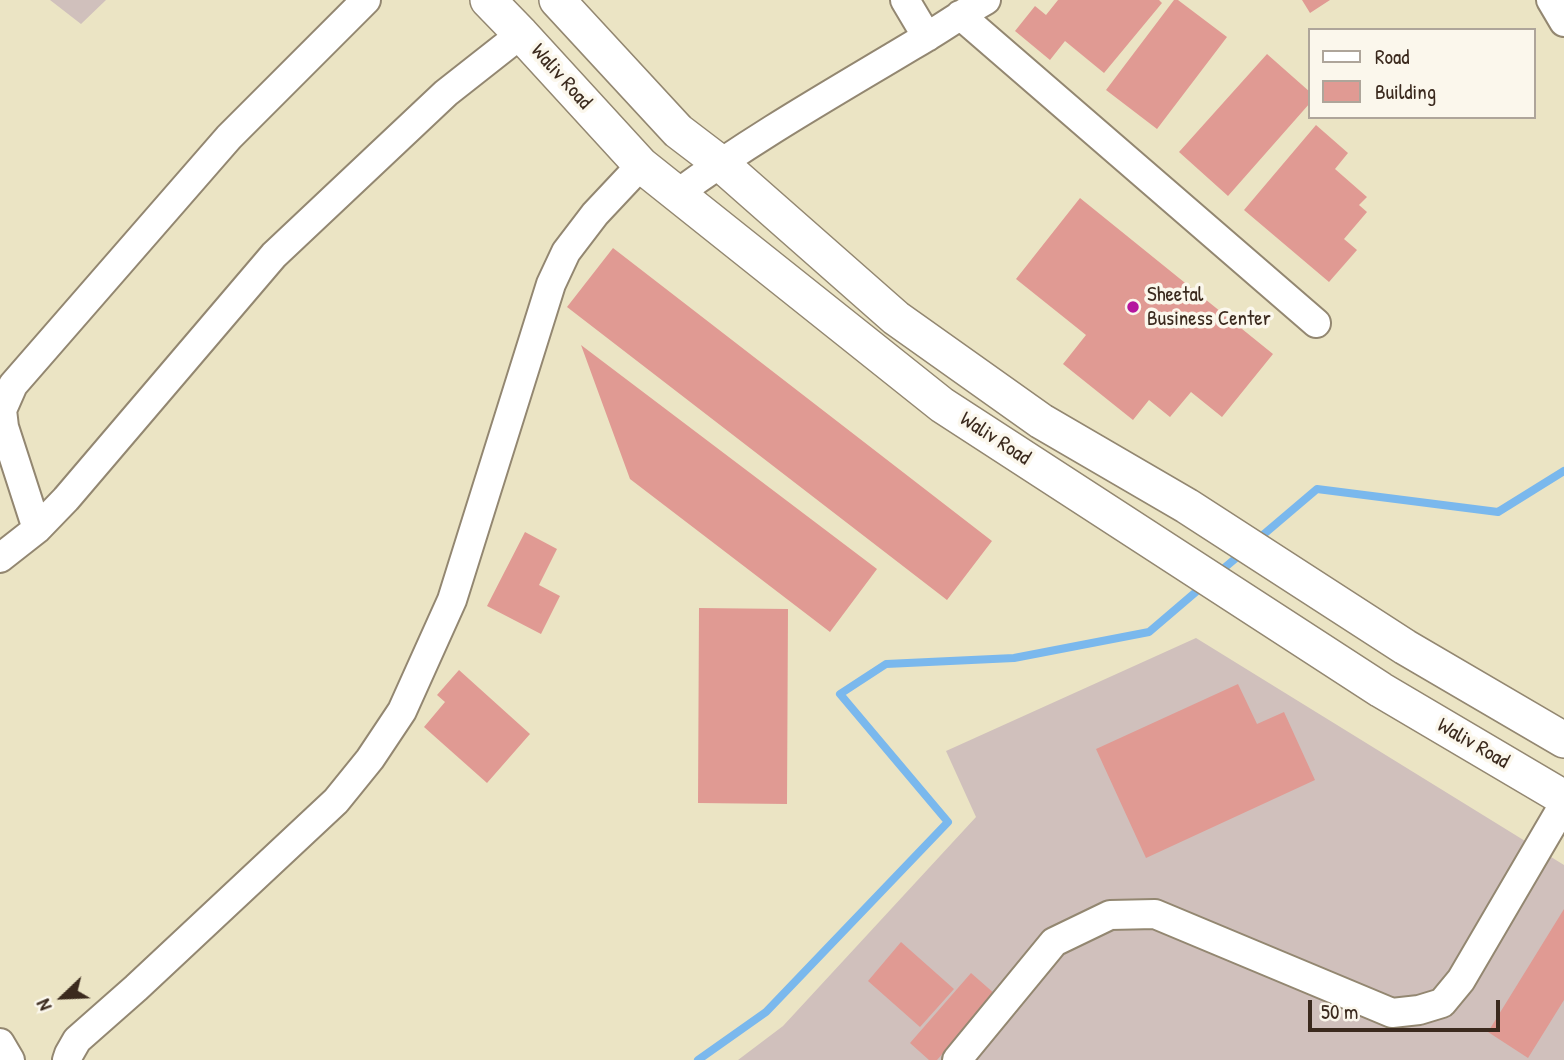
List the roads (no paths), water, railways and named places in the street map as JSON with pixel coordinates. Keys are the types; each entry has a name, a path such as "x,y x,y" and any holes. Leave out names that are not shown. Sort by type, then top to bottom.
{"main road":[{"name":"Waliv Road","path":"488,0 641,164 942,405 1381,690 1564,798"},
{"name":"Waliv Road","path":"557,0 678,131 720,163 896,318 1041,421 1187,506 1405,647 1564,740"}],"street":[{"path":"37,529 4,427 2,410 13,385 229,137 366,0"},
{"path":"905,0 927,37"},
{"path":"677,194 720,163 986,0"},
{"path":"1551,0 1564,22"},
{"path":"960,15 1316,323"},
{"path":"0,558 37,529 66,499 274,255 446,93 521,34"},
{"path":"67,1060 77,1040 337,801 370,759 402,711 452,600 551,284 566,252 641,164"},
{"path":"957,1060 1054,943 1110,915 1155,914 1392,1013 1419,1010 1442,1003 1461,980 1564,804"},
{"path":"0,1043 10,1060"}],"waterway":[{"path":"1257,540 1317,489 1498,512 1564,471"},
{"path":"1217,574 1242,553"},
{"path":"698,1060 766,1012 948,822 840,694 886,664 1014,658 1149,632 1204,585"}],"place":[{"name":"Sheetal Business Center","path":"1133,307"}]}
